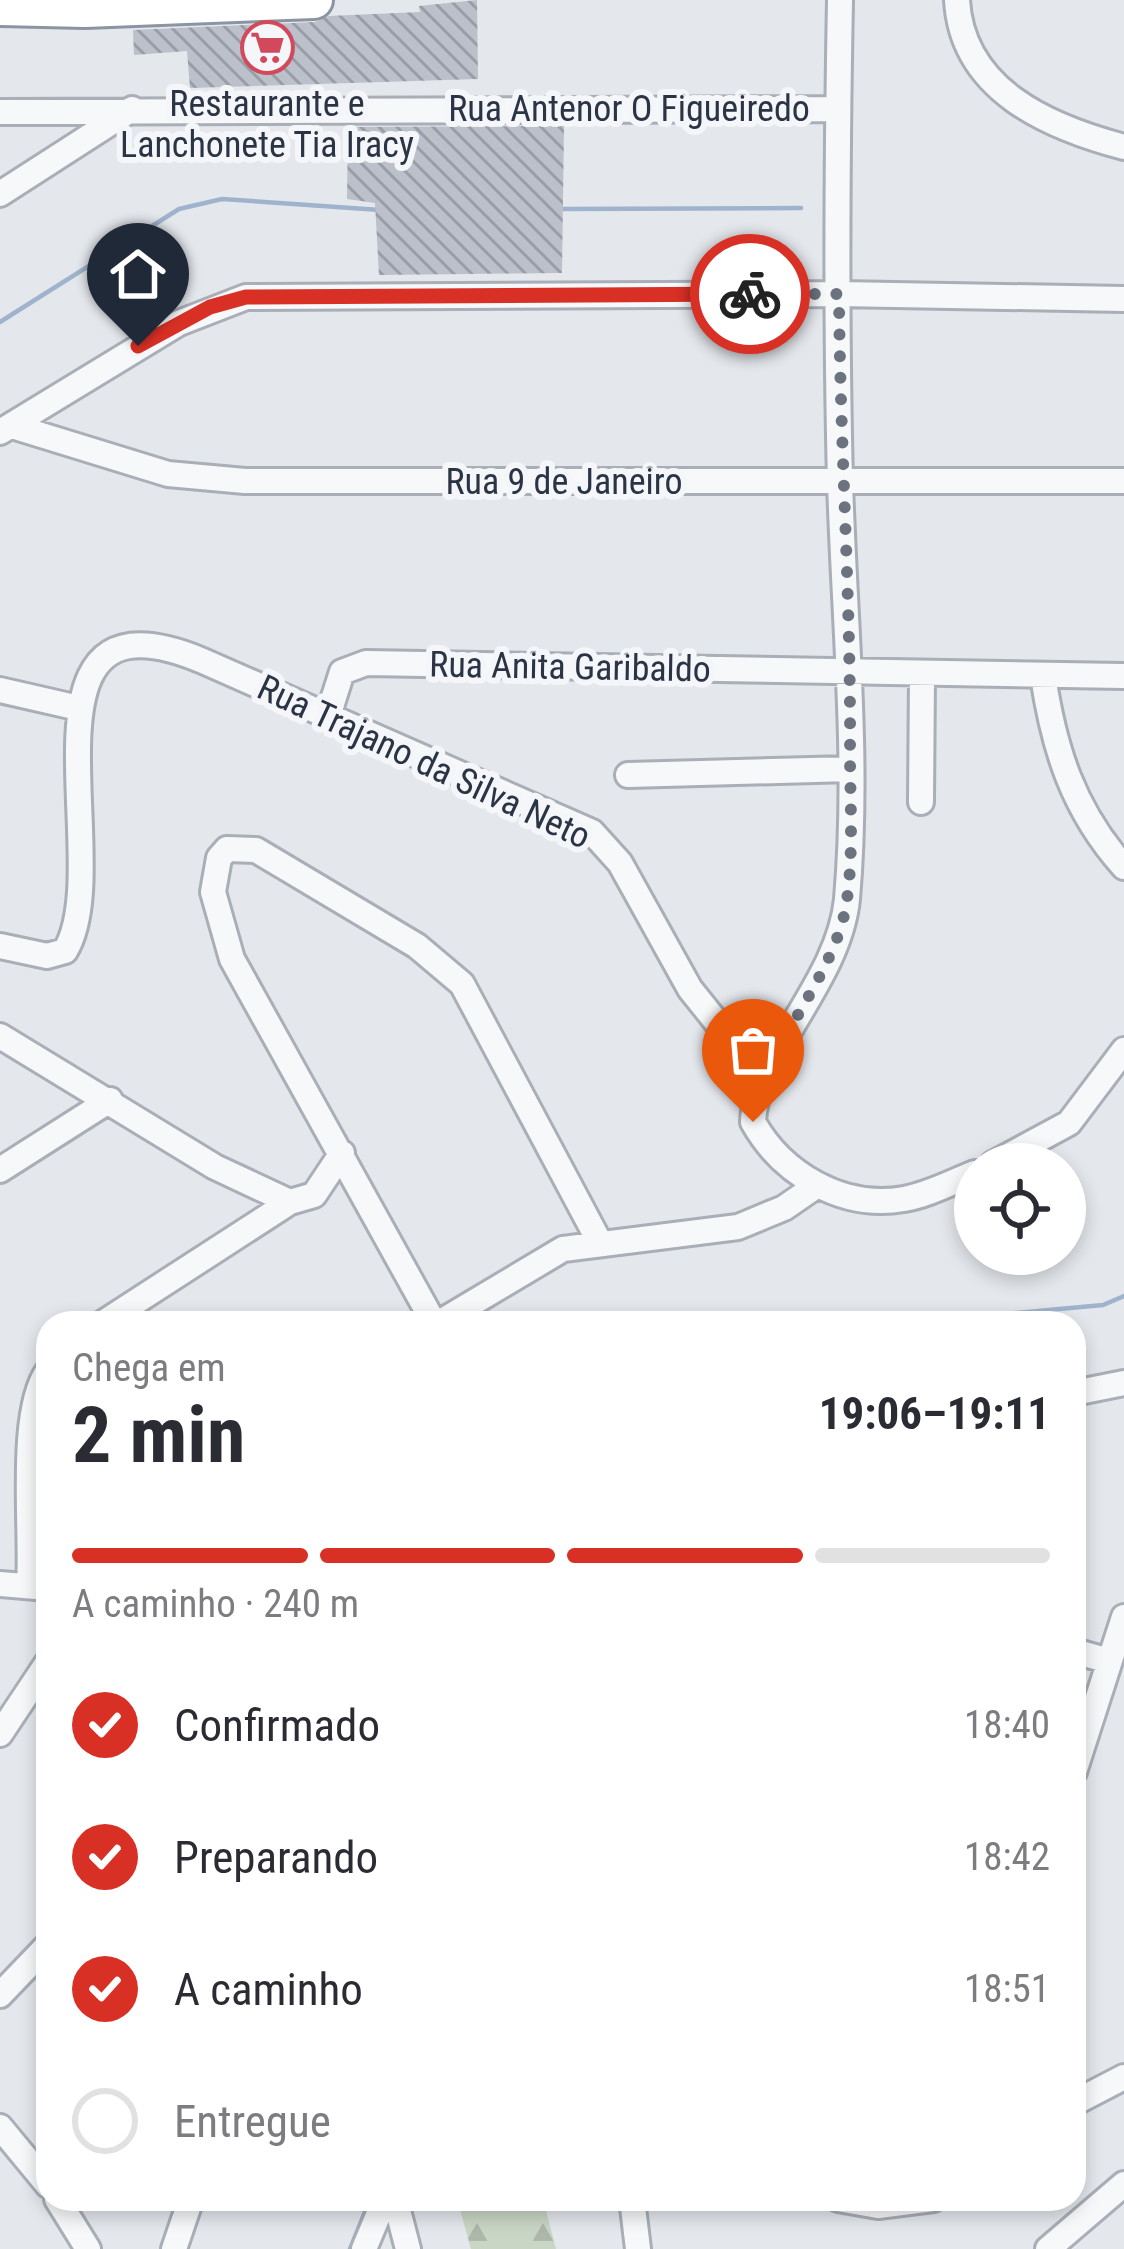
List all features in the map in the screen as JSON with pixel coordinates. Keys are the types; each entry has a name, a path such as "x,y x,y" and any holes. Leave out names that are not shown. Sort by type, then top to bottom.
{"highway":[{"path":"0,7 85,9 314,0"}],"street":[{"path":"840,0 840,482 850,674 847,902 837,945 763,1080 753,1122 775,1154 816,1186 888,1202 954,1180"},
{"path":"957,0 965,43 983,74 1061,131 1124,147"},
{"path":"0,194 132,109"},
{"name":"Rua Antenor O Figueiredo","path":"0,112 838,109"},
{"path":"6,429 178,323 246,297 839,294 1124,299"},
{"name":"Rua 9 de Janeiro","path":"6,429 135,466 200,478 1124,482"},
{"name":"Rua Trajano da Silva Neto","path":"70,706 77,676 94,657 107,650 163,648 223,669 327,719 592,832 620,863 701,1004 763,1080"},
{"name":"Rua Anita Garibaldo","path":"327,719 342,672 366,662 1124,676"},
{"path":"921,802 922,674"},
{"path":"1043,676 1051,725 1072,793 1099,838 1124,867"},
{"path":"0,690 70,706 76,896 65,951 46,956 0,946"},
{"path":"628,775 850,769"},
{"path":"430,1311 232,959 213,892 218,859 227,849 256,850 417,946 462,984 599,1241"},
{"path":"0,1036 215,1167 290,1202"},
{"path":"1032,1143 1069,1123 1124,1050"},
{"path":"0,1170 110,1100"},
{"path":"122,1311 290,1202 314,1195 342,1153"},
{"path":"456,1311 537,1260 599,1241 651,1242 738,1227 784,1208 816,1186"},
{"path":"1086,1391 1124,1383"},
{"path":"36,1403 29,1442 36,1557"},
{"path":"0,1585 36,1587"},
{"path":"1086,1734 1124,1617"},
{"path":"1086,1654 1109,1661"},
{"path":"0,1735 36,1680"},
{"path":"0,1995 36,1958"},
{"path":"1086,2097 1124,2077"},
{"path":"0,2127 36,2171"},
{"path":"1048,2249 1124,2184"},
{"path":"64,2211 88,2249"},
{"path":"174,2249 187,2211"},
{"path":"364,2249 380,2211"},
{"path":"398,2211 408,2249"},
{"path":"633,2211 638,2249"}],"green space":[{"path":"460,2211 546,2211 556,2249 471,2249"}],"building":[{"path":"477,0 478,79 190,88 187,51 134,55 133,30 315,22 329,16 420,12 419,6"},
{"path":"564,126 562,273 379,275 375,203 347,199 348,127"}],"waterway":[{"path":"0,322 179,209 222,199 380,210"},
{"path":"559,209 801,208"},
{"path":"1037,1311 1103,1305 1124,1296"},
{"path":"350,2249 365,2211"}],"way so far":[{"path":"750,294 839,294 840,482 850,674 847,902 837,945 810,1003 763,1080 753,1122"}],"place":[{"name":"Restaurante e Lanchonete Tia Iracy","path":"267,48"}],"route":[{"path":"138,346 210,307 246,297 750,294"}]}
